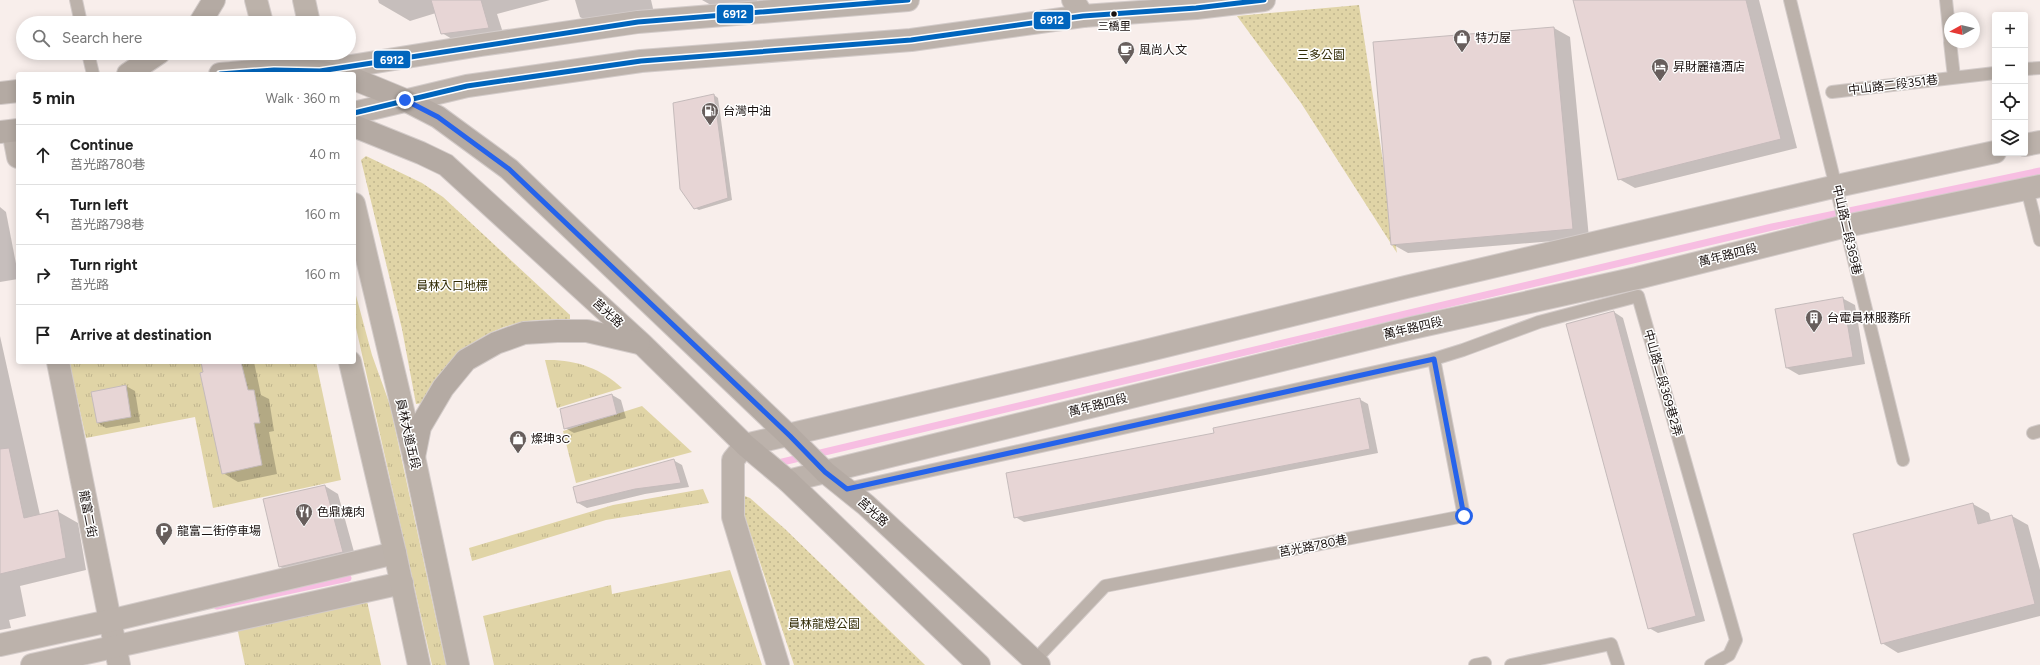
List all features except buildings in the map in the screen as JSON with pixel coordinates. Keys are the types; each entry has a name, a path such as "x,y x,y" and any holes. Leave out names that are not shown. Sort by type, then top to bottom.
{"main road":[{"path":"204,16 214,0"},
{"path":"256,0 260,16"},
{"path":"304,0 307,16"},
{"path":"131,72 149,60"},
{"path":"233,72 273,66 323,68"},
{"name":"莒光路","path":"356,79 405,100 438,117 509,169 790,436 825,472 847,489 1036,663"},
{"path":"0,93 16,91"},
{"name":"莒光路","path":"356,127 421,153 446,166 642,344 745,445 788,481 979,665"},
{"name":"員林大道五段","path":"356,212 414,456 458,665"},
{"path":"414,456 420,427 443,388 466,360 496,343 524,333 588,331 642,344"},
{"path":"350,364 402,583 419,665"}],"street":[{"path":"323,68 638,22 908,0"},
{"path":"356,112 466,86 641,61 911,40 1078,8 1196,8 1264,0"},
{"path":"10,131 16,150"},
{"path":"2028,144 2040,142"},
{"path":"778,665 733,517 733,460 745,445 790,436 1837,186 1992,153"},
{"name":"萬年路四段","path":"788,481 1412,328 1637,278 1846,226 2033,188"},
{"name":"龍富二街","path":"58,364 117,656"},
{"path":"0,644 109,621 395,553"},
{"path":"32,665 117,656 402,583"}],"lane":[{"path":"76,0 80,16"},
{"name":"中山路二段369巷","path":"1790,0 1837,186 1903,460"},
{"path":"1946,0 1947,12"},
{"name":"中山路二段351巷","path":"1951,48 1954,77"},
{"path":"90,60 93,72"},
{"path":"2028,69 2040,68"},
{"name":"中山路二段351巷","path":"1832,92 1992,73"},
{"path":"2033,188 2040,240"},
{"name":"中山路二段369巷2弄","path":"1434,359 1539,322 1638,296 1736,640 1729,655 1711,665"},
{"path":"847,489 1434,359"},
{"name":"莒光路780巷","path":"1036,663 1105,586 1464,516 1434,359"},
{"path":"1512,665 1611,644 1618,665"}],"green space":[{"name":"三多公園","path":"1359,5 1397,253 1301,103 1237,16"},
{"name":"員林入口地標","path":"366,156 422,183 443,197 570,315 570,321 546,320 524,322 502,328 482,337 464,349 448,364 434,382 423,403 416,404 402,329 361,160"},
{"path":"356,295 372,355 390,405 446,665 432,665 356,328"},
{"path":"545,360 566,361 586,366 605,375 622,388 557,408"},
{"path":"69,364 316,364 341,480 213,508 195,417 86,438"},
{"path":"642,406 692,452 576,483 563,431"},
{"path":"703,489 709,503 606,520 472,561 469,548 613,505"},
{"name":"員林龍燈公園","path":"737,493 750,498 785,529 925,665 794,665"},
{"path":"730,570 762,665 494,665 483,616 611,585 612,594"},
{"path":"367,601 381,665 245,665 237,627"}],"waterway":[{"path":"774,464 1772,227 2040,171"},
{"path":"217,606 348,578"}],"transit line":[{"name":"6912","path":"247,72 274,70 320,71 638,22 908,0"},
{"name":"6912","path":"356,113 467,86 641,61 911,40 1083,16 1196,8 1264,0"}],"place":[{"name":"三橋里","path":"1114,14"},
{"name":"特力屋","path":"1462,53"},
{"name":"風尚人文","path":"1126,65"},
{"name":"昇財麗禧酒店","path":"1660,82"},
{"name":"台灣中油","path":"710,126"},
{"name":"台電員林服務所","path":"1814,333"},
{"name":"燦坤3C","path":"518,454"},
{"name":"色鼎燒肉","path":"304,527"},
{"name":"龍富二街停車場","path":"164,546"}],"route":[{"path":"405,100 438,117 509,169 790,436 825,472 847,489 1434,359 1464,516"}]}
